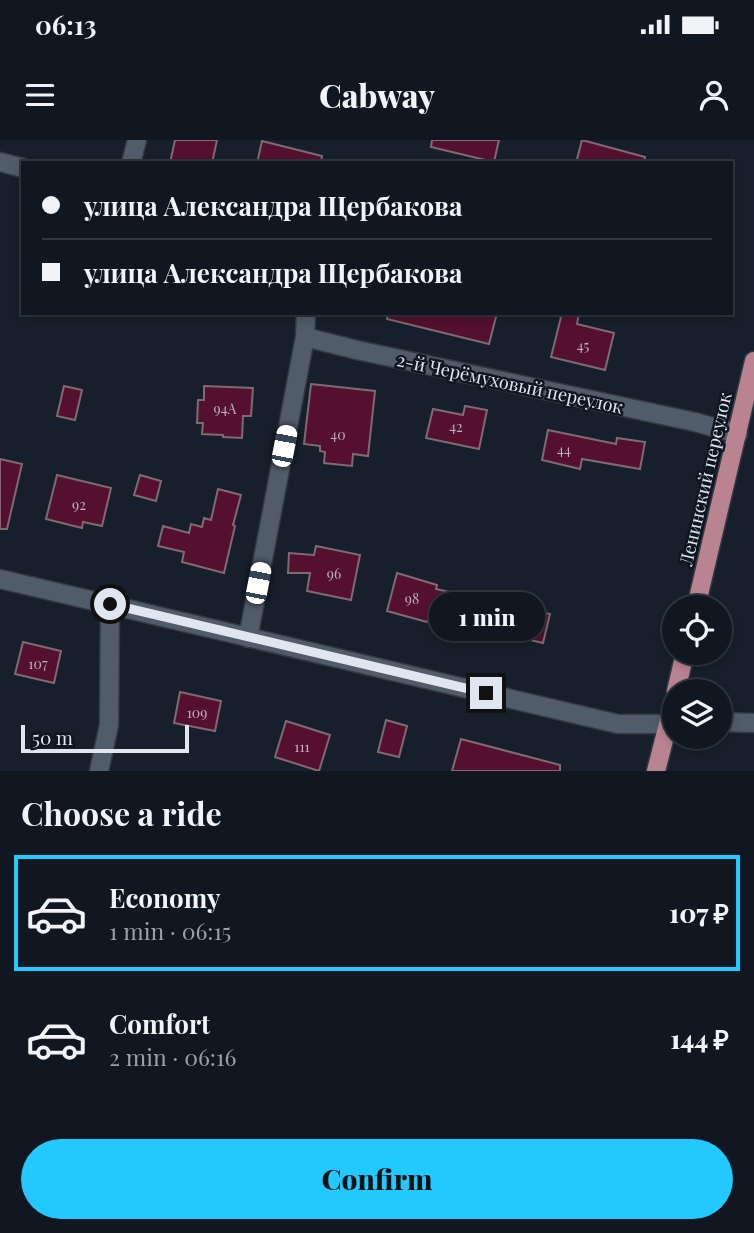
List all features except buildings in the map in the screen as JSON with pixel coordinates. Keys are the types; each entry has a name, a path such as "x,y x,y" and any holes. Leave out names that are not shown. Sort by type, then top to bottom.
{"main road":[{"name":"Ленинский переулок","path":"699,595 754,361"},
{"path":"656,771 663,749"}],"street":[{"path":"132,161 137,140"},
{"path":"0,162 21,167"},
{"path":"248,638 305,337 306,315"},
{"name":"2-й Черёмуховый переулок","path":"305,337 695,422 738,434"},
{"path":"0,579 618,724 662,724"},
{"path":"99,771 109,725 110,604"},
{"path":"732,722 754,723"}],"route":[{"path":"110,604 486,693"}]}
